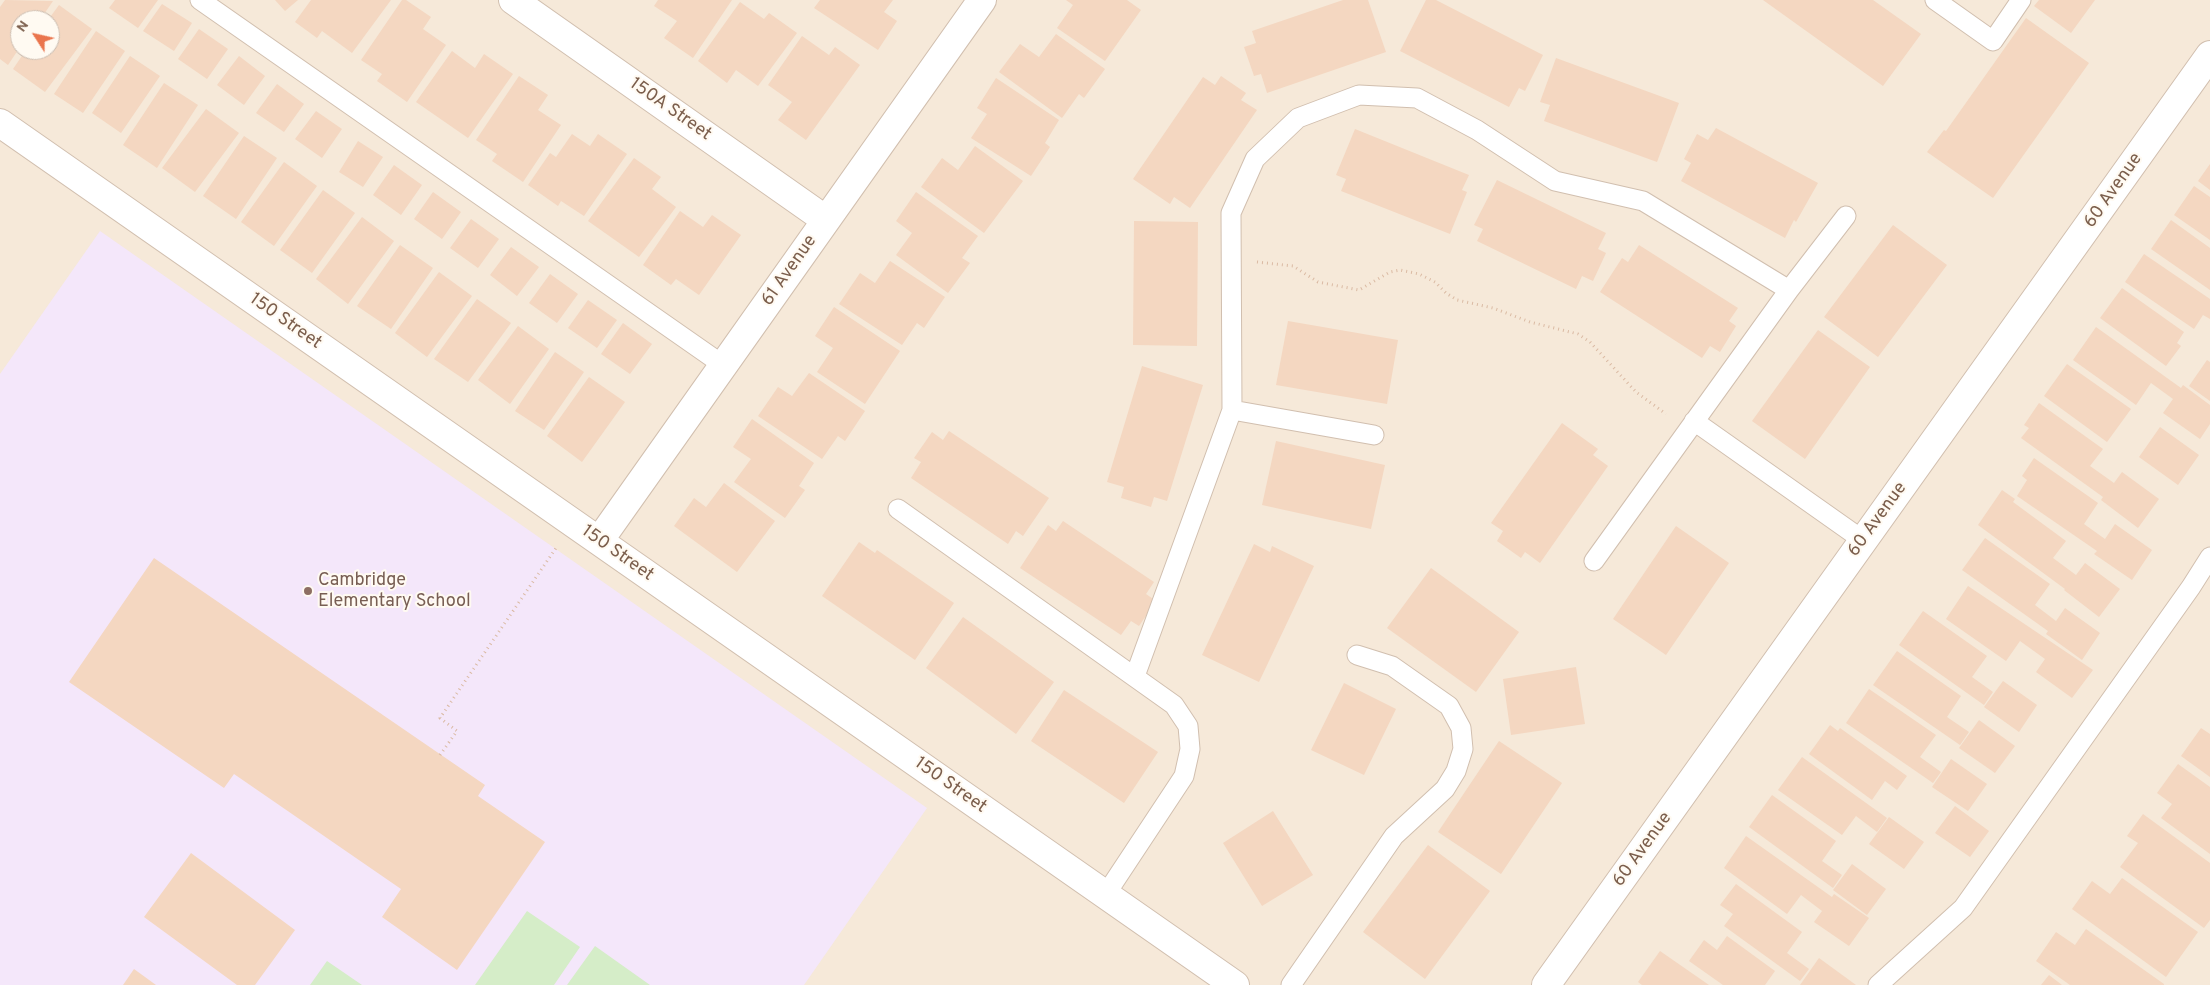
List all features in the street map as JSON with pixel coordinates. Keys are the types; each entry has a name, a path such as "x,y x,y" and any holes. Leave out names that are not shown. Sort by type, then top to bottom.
{"street":[{"name":"150A Street","path":"513,0 826,220"},
{"name":"61 Avenue","path":"599,541 982,0"},
{"name":"60 Avenue","path":"1546,985 2210,55"},
{"name":"150 Street","path":"0,122 1235,985"}],"lane":[{"path":"200,0 723,366"},
{"path":"1935,0 1993,41 2021,0"},
{"path":"1136,676 1232,410 1231,213 1255,159 1298,118 1359,95 1417,98 1477,130 1555,181 1643,201 1789,290"},
{"path":"1594,561 1789,290 1846,216"},
{"path":"1232,410 1374,435"},
{"path":"1694,421 1864,541"},
{"path":"898,508 1136,676 1174,705 1188,726 1190,749 1184,776 1106,894"},
{"path":"1878,985 1963,908 2210,557"},
{"path":"1291,985 1394,836 1445,789 1456,771 1463,749 1461,728 1449,706 1392,666 1357,655"}],"path":[{"path":"1249,261 1293,266 1318,282 1359,290 1390,272 1400,270 1419,274 1435,282 1446,293 1457,300 1492,308 1530,322 1578,334 1590,342 1636,392 1672,418"},
{"path":"440,754 457,730 440,718 549,558"}],"shaded area":[{"path":"0,0 2210,0 2210,985 0,985"},
{"name":"Cambridge Elementary School","path":"100,231 927,808 804,985 0,985 0,374"}],"green space":[{"path":"527,911 580,947 554,985 475,985"},
{"path":"595,946 650,985 567,985"},
{"path":"327,961 362,985 310,985"}],"building":[{"path":"5,0 53,1 47,10 10,10 11,60 8,65 0,59 0,7"},
{"path":"115,0 158,0 138,28 109,8"},
{"path":"275,0 298,0 285,11"},
{"path":"311,0 391,0 352,53 322,31 317,38 295,22"},
{"path":"402,0 406,0 431,17 423,29 446,45 407,102 377,81 382,74 361,60"},
{"path":"658,0 732,0 693,58 664,38 677,21 654,6"},
{"path":"820,0 893,0 884,12 897,21 878,50 814,8"},
{"path":"1066,0 1127,0 1141,10 1105,61 1057,28 1073,5"},
{"path":"1343,0 1368,0 1386,52 1267,93 1261,74 1254,76 1244,47 1256,43 1252,31"},
{"path":"1426,0 1436,0 1543,55 1525,91 1519,88 1509,107 1400,51"},
{"path":"1763,0 1873,0 1921,34 1883,86"},
{"path":"2039,0 2095,0 2071,33 2034,6"},
{"path":"740,2 764,19 769,13 797,33 758,86 736,70 727,83 698,61"},
{"path":"162,4 192,23 174,51 143,31"},
{"path":"59,5 92,29 45,92 13,69 19,60 60,60 60,10 55,10"},
{"path":"2026,18 2089,63 1993,198 1927,152 1944,130 1946,131"},
{"path":"199,29 228,49 207,79 178,59"},
{"path":"96,31 125,51 83,113 54,94"},
{"path":"1056,34 1105,69 1084,98 1079,94 1062,118 999,72 1020,44 1039,57"},
{"path":"802,36 829,55 835,47 860,65 806,140 778,120 792,102 768,85"},
{"path":"452,51 475,68 484,54 513,74 468,138 416,102"},
{"path":"130,56 160,76 121,133 92,113"},
{"path":"239,56 265,76 244,105 217,85"},
{"path":"1556,58 1679,103 1657,162 1544,121 1550,105 1540,102"},
{"path":"519,76 548,95 538,110 561,125 523,182 492,161 497,154 476,140"},
{"path":"1221,76 1246,93 1241,100 1257,110 1190,208 1174,197 1170,204 1133,179 1203,77 1215,85"},
{"path":"996,78 1059,120 1045,143 1050,147 1031,176 971,138 987,114 977,108"},
{"path":"164,83 198,105 157,168 123,145"},
{"path":"277,84 304,104 284,132 256,113"},
{"path":"206,109 239,133 195,192 162,168"},
{"path":"316,111 342,129 322,158 295,139"},
{"path":"1716,128 1818,183 1796,222 1794,220 1785,238 1681,181 1691,163 1684,159 1697,134 1708,140"},
{"path":"1355,129 1469,175 1462,190 1467,192 1450,234 1341,191 1346,179 1336,175"},
{"path":"572,134 590,146 598,134 627,154 584,216 561,201 558,206 528,185 550,153 556,157"},
{"path":"244,136 277,158 236,219 203,196"},
{"path":"358,141 383,157 363,187 339,172"},
{"path":"975,146 1023,181 984,233 921,187 942,158 958,170"},
{"path":"634,158 661,177 652,189 676,207 639,257 588,221"},
{"path":"284,162 317,186 274,246 241,222"},
{"path":"2210,164 2210,190 2198,181"},
{"path":"394,165 422,185 401,215 373,195"},
{"path":"1497,180 1606,233 1598,249 1606,253 1593,281 1582,276 1576,289 1477,241 1483,229 1474,225"},
{"path":"2194,186 2210,197 2210,240 2174,215"},
{"path":"323,190 355,213 312,273 280,250"},
{"path":"433,192 461,212 442,239 414,219"},
{"path":"916,192 978,236 962,258 970,263 948,293 896,255 912,233 896,221"},
{"path":"680,211 703,227 712,215 741,235 699,295 676,279 671,285 643,265"},
{"path":"362,217 394,241 348,304 316,279"},
{"path":"471,219 499,239 478,268 450,248"},
{"path":"2171,220 2210,248 2210,290 2151,249"},
{"path":"1134,221 1198,222 1197,346 1133,345"},
{"path":"1893,225 1947,265 1878,357 1824,317"},
{"path":"400,245 433,268 391,329 357,306"},
{"path":"1639,245 1738,308 1729,321 1736,326 1720,352 1710,346 1702,358 1600,292 1622,258 1628,262"},
{"path":"511,247 539,267 517,296 490,275"},
{"path":"2144,254 2210,299 2210,319 2203,315 2194,329 2125,282"},
{"path":"890,261 945,297 924,328 917,323 902,345 839,304 860,273 875,283"},
{"path":"439,272 472,296 427,357 395,333"},
{"path":"550,274 578,294 557,323 529,303"},
{"path":"2122,288 2184,332 2177,343 2181,346 2166,366 2100,318"},
{"path":"477,299 511,323 468,382 434,359"},
{"path":"588,300 617,320 597,348 568,328"},
{"path":"834,307 900,351 865,404 817,372 833,348 815,336"},
{"path":"1288,321 1398,340 1387,404 1276,385"},
{"path":"623,323 652,344 630,374 601,354"},
{"path":"518,326 549,349 510,404 478,380"},
{"path":"2096,327 2181,388 2183,385 2210,405 2210,424 2200,439 2163,413 2173,399 2151,383 2136,405 2073,360"},
{"path":"1818,330 1870,367 1805,459 1752,421"},
{"path":"555,352 584,372 544,430 515,411"},
{"path":"2207,360 2210,362 2210,401 2189,386"},
{"path":"2067,364 2131,409 2107,442 2044,396"},
{"path":"1142,366 1203,385 1167,501 1154,497 1151,507 1121,498 1124,487 1107,482"},
{"path":"809,373 865,411 845,441 838,436 822,459 758,416 778,387 792,396"},
{"path":"589,377 625,402 582,462 547,436"},
{"path":"2039,403 2103,449 2090,466 2114,483 2122,472 2159,499 2138,528 2101,500 2103,497 2021,438 2029,428 2024,425"},
{"path":"752,419 814,463 799,486 805,490 785,518 734,482 751,459 733,447"},
{"path":"1562,423 1598,449 1593,455 1608,466 1540,563 1525,552 1521,558 1497,541 1503,531 1491,523"},
{"path":"2160,427 2199,455 2178,485 2139,457"},
{"path":"949,431 1049,498 1023,536 1016,531 1008,544 911,478 921,462 914,458 932,432 943,440"},
{"path":"1276,441 1385,465 1371,529 1262,505"},
{"path":"2034,458 2098,503 2084,524 2105,539 2115,524 2152,550 2132,580 2094,554 2097,551 2017,496 2027,480 2022,476"},
{"path":"724,483 775,521 737,572 674,526 694,498 706,507"},
{"path":"2002,490 2015,499 2013,502 2066,541 2053,558 2076,575 2085,563 2120,589 2099,617 2065,589 1978,525"},
{"path":"1063,521 1154,582 1146,594 1156,601 1139,626 1131,621 1121,635 1020,568 1048,525 1056,531"},
{"path":"1676,526 1729,563 1666,655 1613,619"},
{"path":"1985,538 2050,584 2035,605 2056,621 2065,608 2100,633 2082,660 2046,634 2048,631 1962,570"},
{"path":"859,542 875,553 877,550 954,603 915,660 822,596"},
{"path":"1254,544 1270,552 1272,546 1314,566 1259,682 1202,655"},
{"path":"154,558 485,785 478,796 545,842 457,970 382,917 401,889 234,774 224,788 69,682"},
{"path":"1431,568 1519,632 1476,692 1387,628"},
{"path":"1968,586 2093,670 2072,698 2036,672 2045,659 2020,641 2006,661 1946,619"},
{"path":"1923,611 1987,656 1972,677 1993,692 1984,705 1899,645"},
{"path":"963,617 1054,682 1016,734 926,668"},
{"path":"1897,651 1961,696 1947,717 1969,732 1960,745 1873,685"},
{"path":"1576,667 1585,724 1511,735 1503,679"},
{"path":"2003,681 2037,705 2019,732 1984,707"},
{"path":"1344,683 1396,709 1364,775 1311,750"},
{"path":"1869,689 1936,735 1920,757 1941,772 1933,783 1846,723"},
{"path":"1064,690 1158,752 1124,803 1031,741"},
{"path":"1979,720 2015,746 1995,773 1959,748"},
{"path":"1830,725 1838,731 1840,728 1907,776 1897,790 1885,781 1872,800 1809,754"},
{"path":"2201,728 2210,734 2210,777 2181,756"},
{"path":"1499,741 1562,783 1501,874 1438,832"},
{"path":"1802,757 1887,818 1877,832 1856,816 1842,835 1778,790"},
{"path":"1951,759 1987,784 1968,811 1932,787"},
{"path":"2178,764 2210,787 2210,854 2161,818 2172,804 2157,793"},
{"path":"1772,795 1836,841 1822,861 1842,875 1833,888 1749,827"},
{"path":"1955,806 1989,831 1970,857 1935,833"},
{"path":"1273,811 1313,875 1262,906 1223,843"},
{"path":"2143,814 2210,863 2210,920 2204,928 2120,867 2138,843 2127,836"},
{"path":"1889,817 1924,842 1904,869 1869,844"},
{"path":"1746,836 1832,897 1834,894 1869,918 1849,946 1814,922 1822,911 1801,895 1787,914 1724,868"},
{"path":"1428,845 1490,891 1425,979 1363,932"},
{"path":"191,853 295,930 255,985 237,985 144,917"},
{"path":"1852,864 1886,889 1867,915 1833,890"},
{"path":"2122,878 2198,932 2166,977 2072,909 2092,881 2110,894"},
{"path":"1736,884 1802,932 1787,953 1809,969 1800,981 1724,926 1733,914 1720,905"},
{"path":"2086,929 2164,985 2070,985 2036,961 2056,932 2075,945"},
{"path":"1727,936 1775,971 1765,985 1723,985 1689,961 1704,940 1717,950"},
{"path":"1660,951 1709,985 1642,985 1638,982"},
{"path":"1819,958 1856,985 1800,985"},
{"path":"134,969 156,985 123,985"},
{"path":"2049,975 2062,985 2041,985"}],"place":[{"name":"Cambridge Elementary School","path":"308,591"}]}
